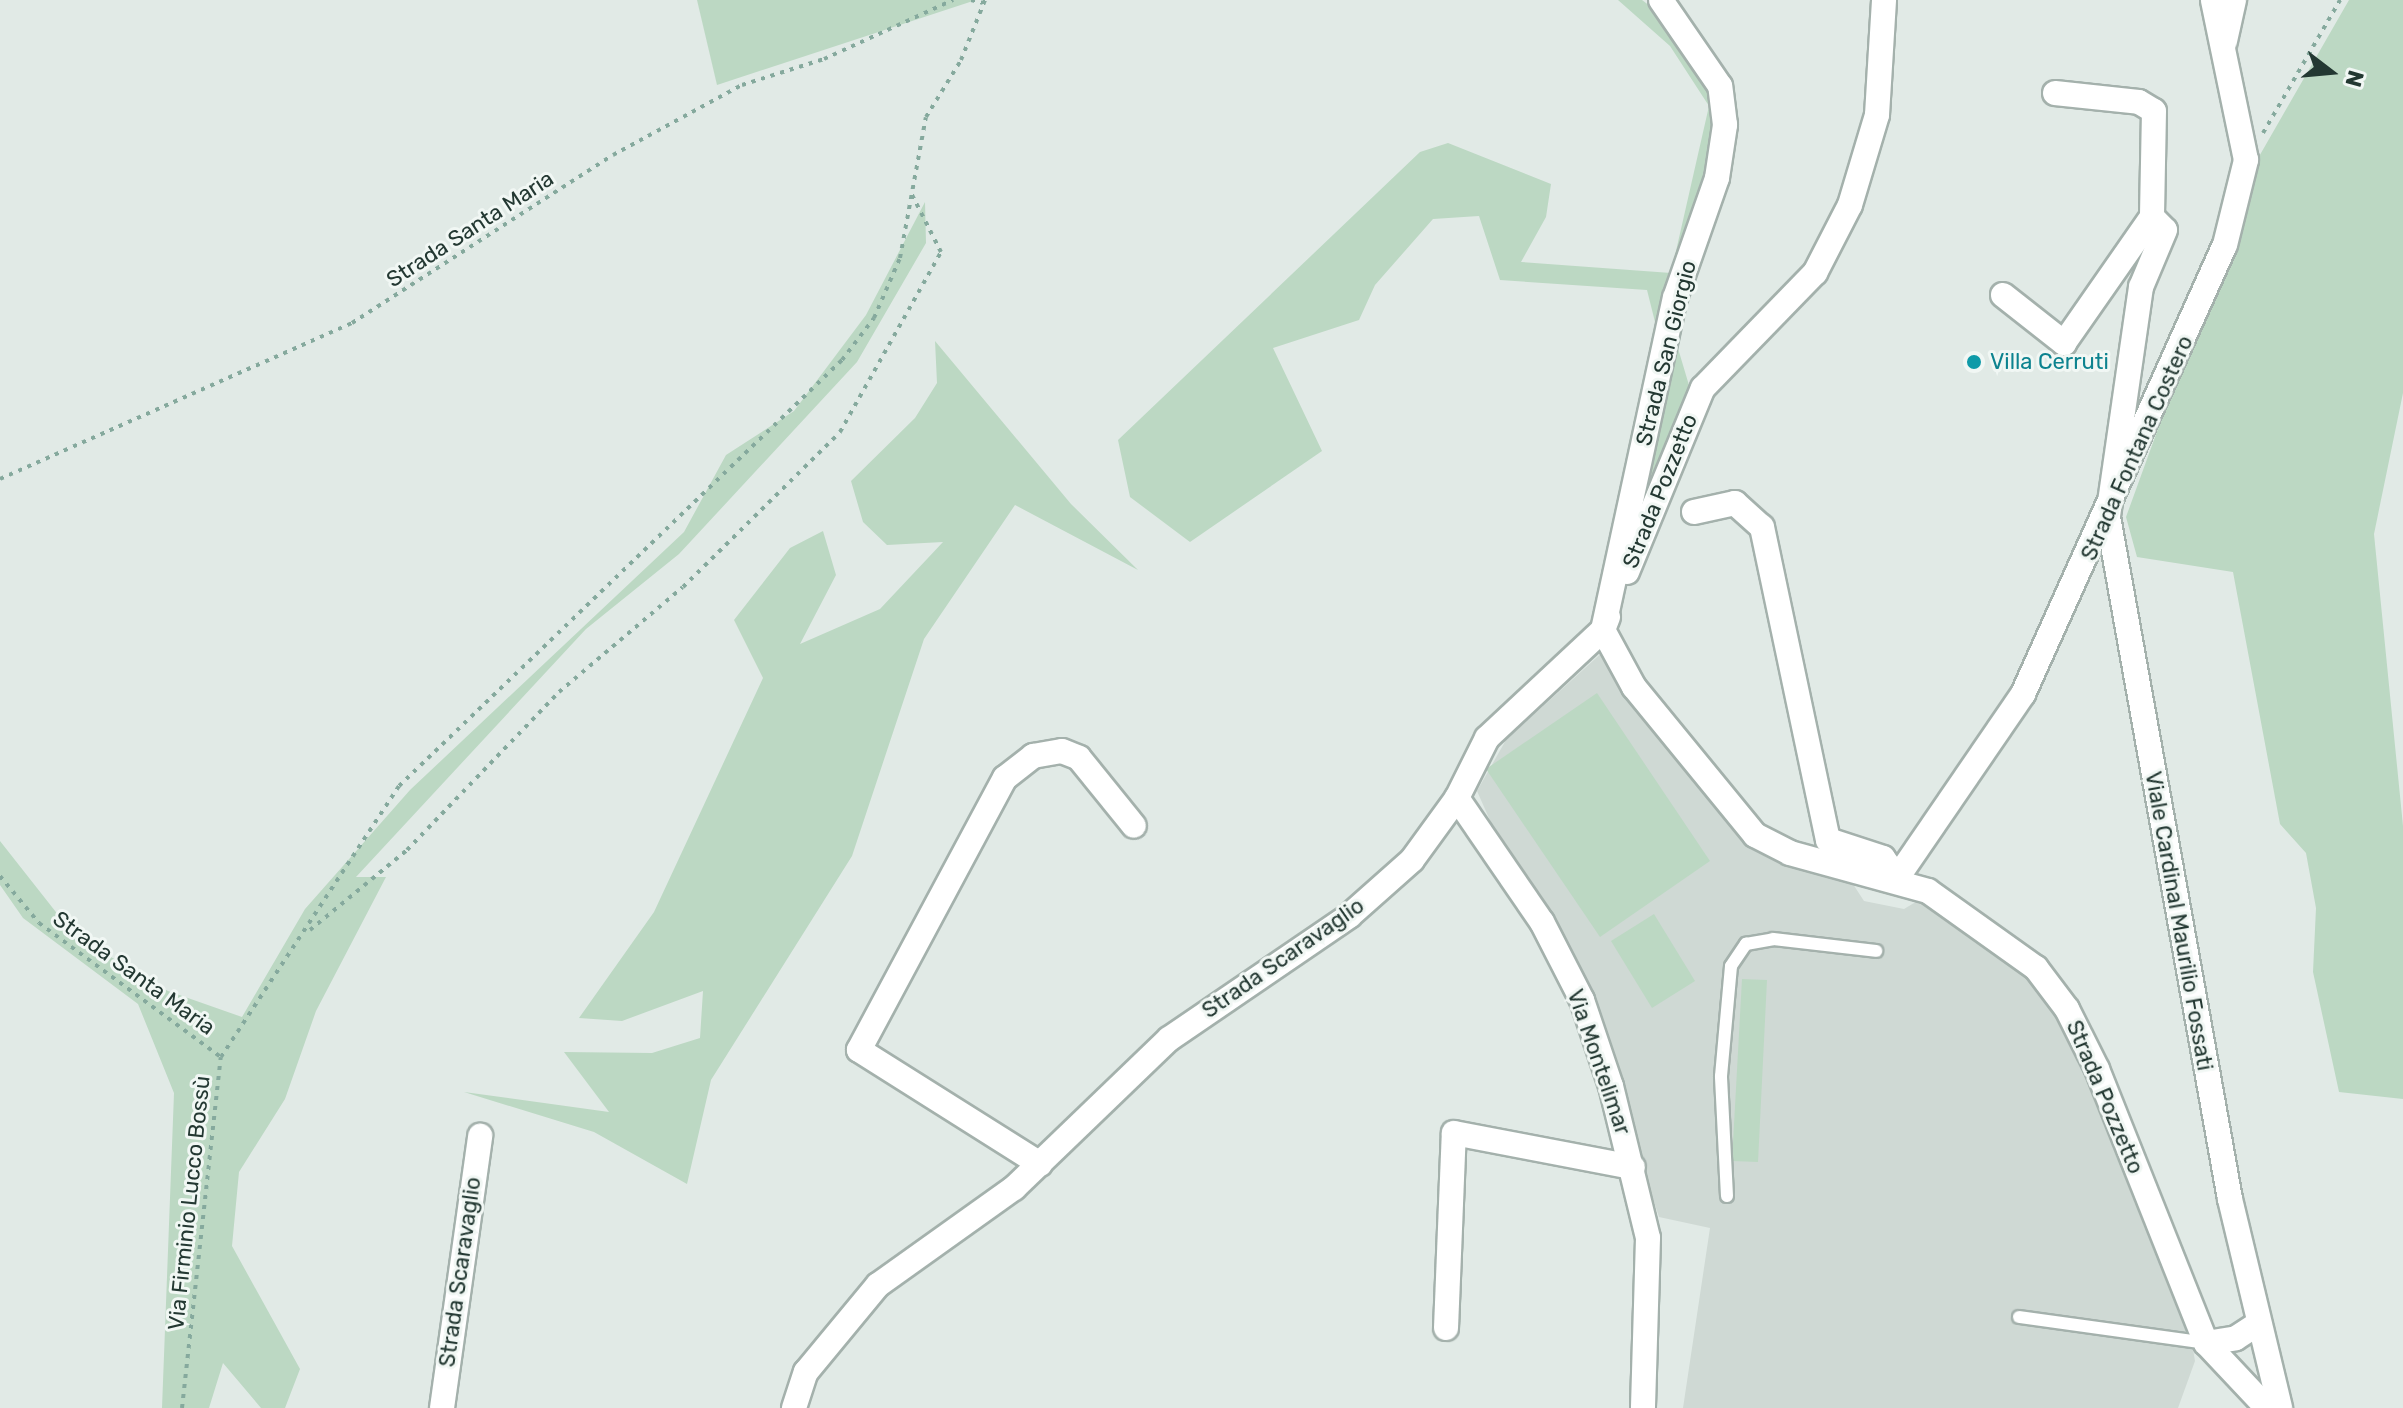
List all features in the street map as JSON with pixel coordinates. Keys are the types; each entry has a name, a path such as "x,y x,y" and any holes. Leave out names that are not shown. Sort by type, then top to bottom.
{"street":[{"name":"Strada San Giorgio","path":"1603,630 1675,298 1717,178 1725,125 1720,86 1661,0"},
{"name":"Strada Pozzetto","path":"1884,0 1877,115 1850,205 1815,273 1703,388 1603,630 1680,752 1755,835 1790,853 1897,878 1971,919 2036,968 2067,1009 2206,1343"},
{"path":"2213,0 2246,160"},
{"path":"2223,47 2234,0"},
{"path":"2003,295 2064,343 2152,217 2154,111 2139,102 2055,93"},
{"name":"Strada Fontana Costero","path":"1897,878 2023,694 2108,517 2225,245 2246,160"},
{"path":"2108,517 2141,287 2165,230 2152,217"},
{"name":"Strada Pozzetto","path":"1694,512 1735,503 1762,527 1828,840 1883,858 1897,878"},
{"name":"Viale Cardinal Maurilio Fossati","path":"2108,517 2219,1144 2280,1408"},
{"name":"Strada Scaravaglio","path":"794,1408 806,1372 878,1285 1040,1164 1169,1039 1349,916 1412,860 1457,798 1487,738 1603,630"},
{"path":"1040,1164 859,1050 1005,778 1033,756 1062,751 1079,758 1134,826"},
{"name":"Via Montelimar","path":"1457,798 1542,922 1582,1000 1633,1167 1648,1238 1643,1408"},
{"name":"Via Montelimar","path":"1446,1328 1454,1133 1633,1167"},
{"name":"Strada Scaravaglio","path":"442,1408 480,1136"},
{"path":"2206,1343 2236,1338 2259,1323"},
{"path":"2206,1343 2267,1408"}],"lane":[{"path":"1727,1196 1721,1076 1731,966 1746,944 1773,939 1876,951"},
{"path":"2019,1317 2206,1343"}],"path":[{"name":"Strada Santa Maria","path":"0,479 352,323 678,120 742,85 824,59 953,0"},
{"path":"306,932 399,786 842,360 874,318 900,258 909,189 926,117 961,60 984,2 971,0"},
{"path":"2246,160 2340,0"},
{"path":"306,932 407,850 559,692 683,587 840,432 941,252 909,189"},
{"name":"Strada Santa Maria","path":"0,876 39,923 221,1057"},
{"name":"Via Firminio Lucco Bossù","path":"182,1408 221,1057 306,932"}],"shaded area":[{"path":"1606,649 1742,840 1786,865 1851,881 1864,901 1904,909 1924,897 2030,972 2088,1070 2189,1325 2195,1361 2178,1408 1683,1408 1710,1228 1659,1217 1574,961 1546,903 1504,852 1477,791 1506,740"}],"green space":[{"path":"697,0 976,0 717,85"},
{"path":"1618,0 1642,0 1670,21 1712,83 1715,145 1666,308 1691,392 1637,521 1603,576 1656,326 1647,290 1500,280 1479,216 1433,219 1375,285 1359,320 1273,348 1322,451 1190,542 1130,497 1118,440 1420,152 1448,143 1551,184 1546,217 1521,262 1671,273 1709,106 1670,46"},
{"path":"2349,0 2403,0 2403,393 2374,534 2403,826 2403,1099 2339,1092 2313,972 2316,908 2306,853 2280,824 2233,572 2137,557 2126,517 2253,167"},
{"path":"925,202 926,243 857,362 679,554 586,629 356,877 386,877 316,1011 285,1099 239,1172 232,1246 300,1369 285,1408 261,1408 223,1363 209,1408 162,1408 174,1093 138,1004 23,918 0,885 0,841 74,935 168,991 242,1017 305,909 410,790 684,532 726,455 794,411 866,315"},
{"path":"935,341 1071,504 1138,570 1015,505 924,639 852,856 711,1080 687,1184 594,1132 464,1092 609,1112 564,1052 652,1053 700,1038 703,991 622,1021 579,1018 654,912 763,678 734,620 790,548 823,531 836,575 800,644 880,609 943,542 887,545 863,522 851,481 915,418 937,383"},
{"path":"1597,693 1710,861 1600,937 1486,769"},
{"path":"1654,914 1695,981 1652,1008 1611,941"},
{"path":"1742,979 1767,980 1758,1162 1732,1161"}],"place":[{"name":"Villa Cerruti","path":"1974,362"}]}
